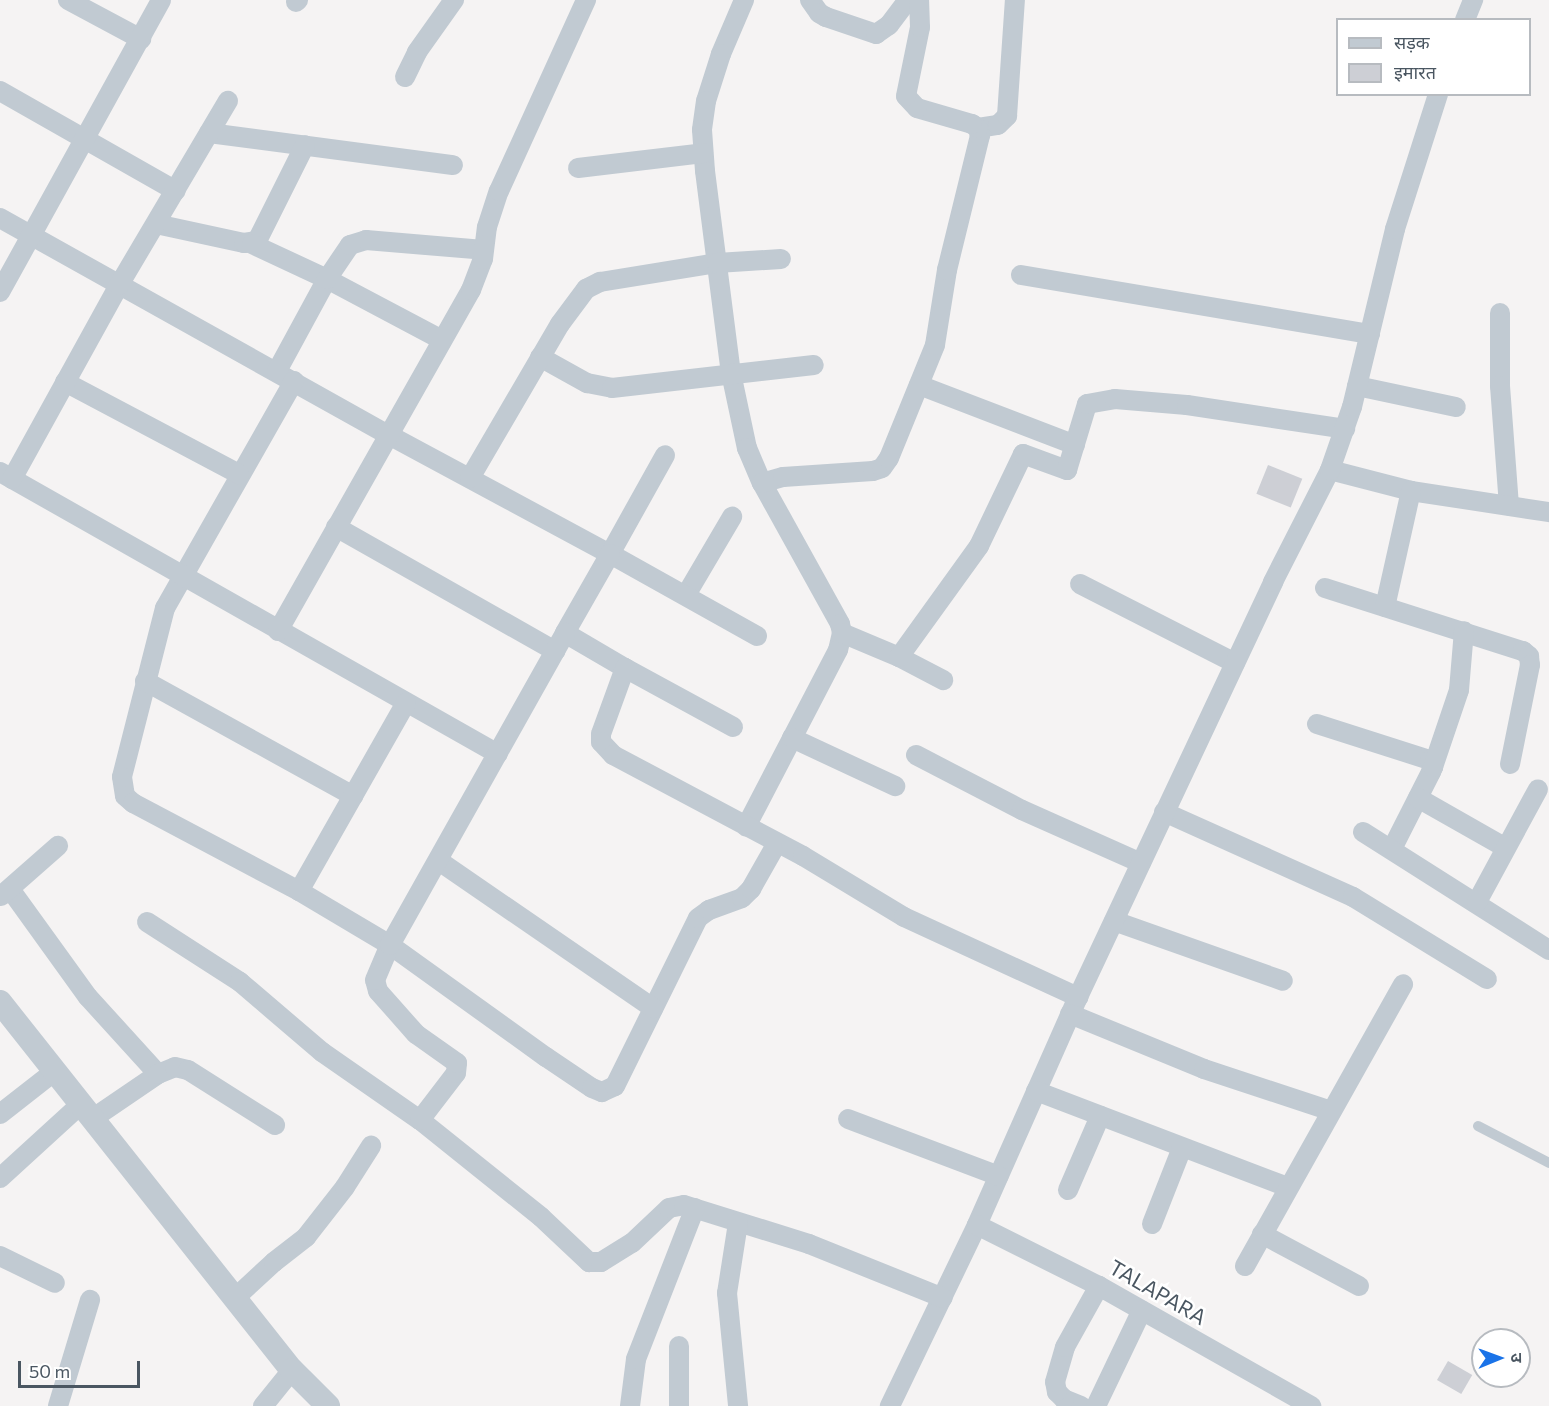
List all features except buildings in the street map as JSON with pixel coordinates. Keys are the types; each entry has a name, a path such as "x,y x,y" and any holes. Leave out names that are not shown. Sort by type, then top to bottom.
{"street":[{"path":"68,0 141,39"},
{"path":"0,292 161,0"},
{"path":"405,77 417,52 454,0"},
{"path":"278,631 478,273 487,227 499,191 586,0"},
{"path":"744,0 721,54 706,101 703,153 731,373 747,448 762,483 840,624 842,633 838,650 746,827"},
{"path":"810,0 819,13 826,17 876,34 889,26 908,0"},
{"path":"919,0 920,27 906,96 917,108 978,128 998,124 1007,116 1015,0"},
{"path":"1466,18 1473,0"},
{"path":"0,91 176,191"},
{"path":"890,1406 977,1225 1074,1005 1164,812 1330,470 1357,386 1395,229 1437,96"},
{"path":"228,101 119,285 65,382 6,475 498,754"},
{"path":"762,483 783,477 873,471 882,468 889,458 919,385 940,324 947,270 980,136 978,128"},
{"path":"209,133 453,165"},
{"path":"252,244 262,235 305,145"},
{"path":"578,168 703,153"},
{"path":"0,218 387,434 686,595 757,636"},
{"path":"156,224 252,244 327,279 442,340"},
{"path":"277,371 343,253 357,241 484,250"},
{"path":"470,478 540,357 575,300 586,289 600,282 717,263 781,260"},
{"path":"1021,275 1370,334"},
{"path":"1500,313 1500,386 1509,506"},
{"path":"540,357 587,383 612,388 814,365"},
{"path":"294,381 239,474 165,608 122,777 125,796 133,803 299,891 390,945 546,1057 592,1088 602,1092 615,1086 698,918 710,910 742,898 752,889 777,843"},
{"path":"65,382 239,474"},
{"path":"919,385 1075,445"},
{"path":"1357,386 1456,407"},
{"path":"899,657 979,546 1023,454 1067,470 1087,404 1096,400 1187,405 1345,429"},
{"path":"420,1120 456,1073 457,1063 423,1040 378,991 375,980 390,945 664,455"},
{"path":"1330,470 1411,491 1549,512"},
{"path":"1385,607 1411,491"},
{"path":"686,595 732,517"},
{"path":"336,527 555,651"},
{"path":"1080,584 1235,663"},
{"path":"1325,588 1511,646 1529,656 1530,665 1510,764"},
{"path":"1392,849 1433,767 1459,690 1464,631"},
{"path":"565,633 733,727"},
{"path":"842,633 899,657 943,680"},
{"path":"625,668 601,734 606,749 777,843 904,918 1074,1005 1204,1069 1331,1111"},
{"path":"146,681 353,796"},
{"path":"299,891 406,703"},
{"path":"1317,724 1424,757 1430,760 1433,767"},
{"path":"792,738 895,786"},
{"path":"916,755 1022,810 1141,863"},
{"path":"1477,902 1538,789"},
{"path":"1418,798 1506,848"},
{"path":"1164,812 1353,897 1487,979"},
{"path":"1363,832 1477,902 1549,950"},
{"path":"58,846 5,893 88,997 158,1074"},
{"path":"439,861 653,1008"},
{"path":"1114,921 1283,981"},
{"path":"147,922 240,982 322,1052 420,1120 541,1217 589,1262 601,1262 632,1243 669,1208 684,1205 809,1244 942,1298"},
{"path":"1245,1266 1287,1187 1403,984"},
{"path":"0,1002 292,1370 328,1406"},
{"path":"0,1178 87,1111 175,1067 188,1070 275,1125"},
{"path":"0,1114 55,1071"},
{"path":"1036,1091 1287,1187"},
{"path":"1068,1190 1100,1116"},
{"path":"848,1119 999,1176"},
{"path":"235,1299 274,1262 306,1237 345,1187 371,1146"},
{"path":"1152,1224 1182,1148"},
{"path":"630,1406 636,1359 695,1208"},
{"path":"738,1223 727,1293 738,1406"},
{"name":"TALAPARA","path":"977,1225 1099,1286 1311,1406"},
{"path":"1262,1234 1359,1286"},
{"path":"0,1256 55,1283"},
{"path":"1081,1406 1064,1399 1057,1392 1055,1382 1065,1347 1099,1286"},
{"path":"58,1406 90,1299"},
{"path":"1096,1406 1142,1310"},
{"path":"679,1346 679,1406"},
{"path":"263,1406 292,1370"}],"lane":[{"path":"1478,1126 1549,1163"}]}
